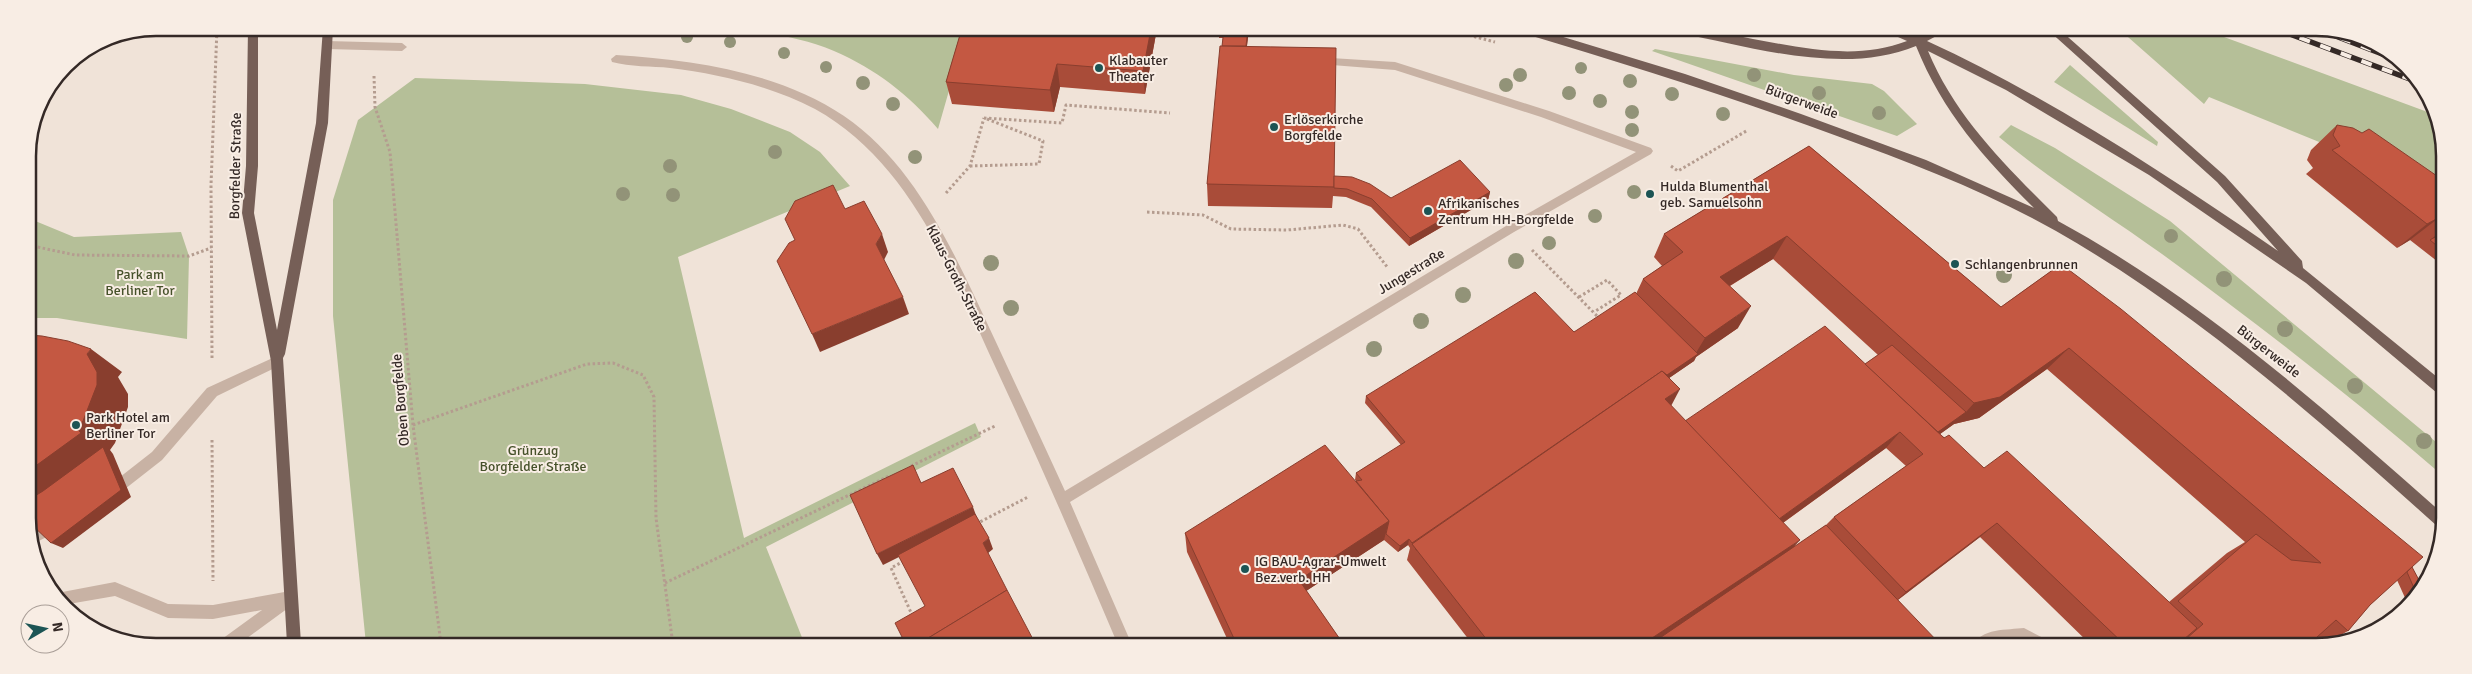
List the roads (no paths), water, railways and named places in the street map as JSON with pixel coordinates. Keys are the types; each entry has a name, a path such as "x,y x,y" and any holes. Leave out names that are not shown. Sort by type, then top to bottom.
{"main road":[{"name":"Bürgerweide","path":"1549,36 1638,62 1774,108 1915,160 1986,191 2060,228 2137,276 2238,346 2324,416 2436,517"},
{"path":"1720,36 1785,48 1847,55 1888,52 1927,36"},
{"path":"1908,36 2010,87 2153,172 2310,279 2436,384"},
{"name":"Bürgerweide","path":"1917,36 1934,77 1962,122 2060,228"},
{"path":"2060,36 2221,179 2310,279"},
{"name":"Borgfelder Straße","path":"253,37 252,166 248,213 277,361 293,638"},
{"name":"Borgfelder Straße","path":"277,361 322,123 327,37"}],"street":[{"path":"327,45 402,47"},
{"name":"Klaus-Groth-Straße","path":"616,59 679,64 772,87 804,99 839,119 866,140 902,180 939,236 1056,483 1122,638"},
{"name":"Jungestraße","path":"1063,499 1510,229 1648,151 1545,114 1395,66 1306,59"},
{"path":"101,498 157,456 212,392 277,361"},
{"path":"38,534 70,517"},
{"path":"67,598 115,589 168,611 213,612 290,598"},
{"path":"235,638 290,598"},
{"path":"2006,637 2024,635 2028,637"}],"railway":[{"path":"2295,36 2407,78"},
{"path":"2353,43 2371,50"}],"place":[{"name":"Klabauter Theater","path":"1099,68"},
{"name":"Erlöserkirche Borgfelde","path":"1274,127"},
{"name":"Hulda Blumenthal geb. Samuelsohn","path":"1650,194"},
{"name":"Afrikanisches Zentrum HH-Borgfelde","path":"1428,211"},
{"name":"Schlangenbrunnen","path":"1955,264"},
{"name":"Park Hotel am Berliner Tor","path":"76,425"},
{"name":"IG BAU-Agrar-Umwelt Bez.verb. HH","path":"1245,569"}],"park label":[{"name":"Park am Berliner Tor","path":"140,282"},
{"name":"Grünzug Borgfelder Straße","path":"533,458"}]}
